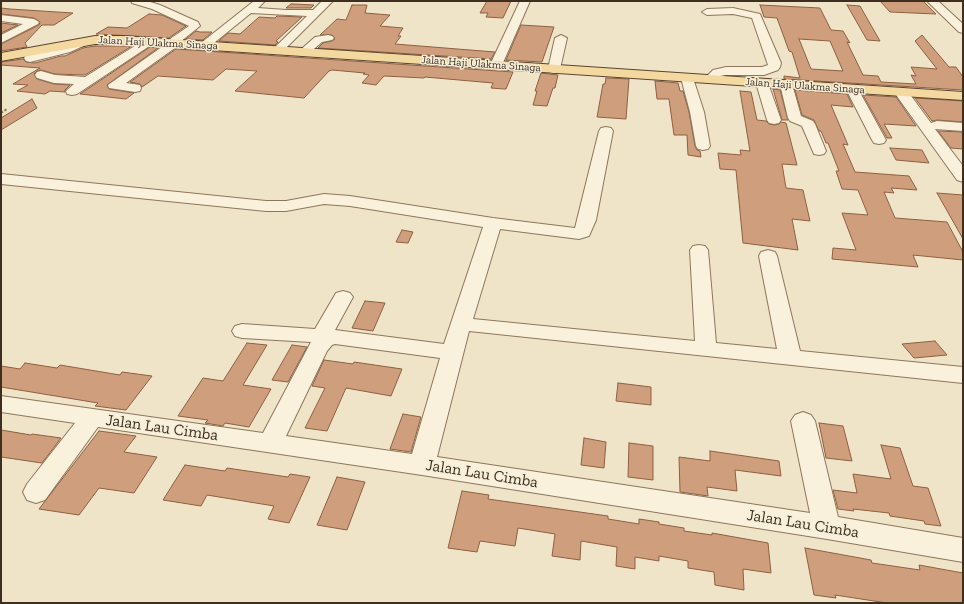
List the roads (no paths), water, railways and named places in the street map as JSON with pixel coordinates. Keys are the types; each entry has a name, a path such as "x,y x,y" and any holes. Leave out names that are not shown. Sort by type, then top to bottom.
{"main road":[{"name":"Jalan Haji Ulakma Sinaga","path":"1,57 86,41 109,39 963,96"}],"street":[{"path":"135,88 114,85 195,26 194,24 162,9 136,1"},
{"path":"205,45 260,1"},
{"path":"278,50 328,1"},
{"path":"496,65 525,1"},
{"path":"724,11 718,6 720,3 738,1"},
{"path":"932,1 963,30"},
{"path":"250,10 291,14 315,14"},
{"path":"707,12 742,12 756,16 773,59 774,67 764,71 726,71 714,75 714,80"},
{"path":"1,18 34,22 1,40"},
{"path":"304,52 319,39 328,38"},
{"path":"554,69 561,38"},
{"path":"30,58 66,50 86,41"},
{"path":"72,91 150,41"},
{"path":"41,75 54,79 86,81"},
{"path":"687,78 697,112 703,146"},
{"path":"762,83 774,120"},
{"path":"786,84 795,118 808,124 819,151"},
{"path":"852,89 879,140"},
{"path":"901,92 963,177"},
{"path":"937,125 963,127"},
{"path":"1,179 266,206 286,206 332,199 564,233 582,233 587,220 606,131"},
{"path":"422,465 452,352 493,223"},
{"path":"699,250 706,348"},
{"path":"768,256 790,357"},
{"path":"270,443 343,297"},
{"path":"461,324 963,375"},
{"path":"242,331 321,339 334,337 452,352"},
{"name":"Jalan Lau Cimba","path":"1,404 422,465 827,527 963,550"},
{"path":"36,492 92,418"},
{"path":"804,421 827,527"}]}
